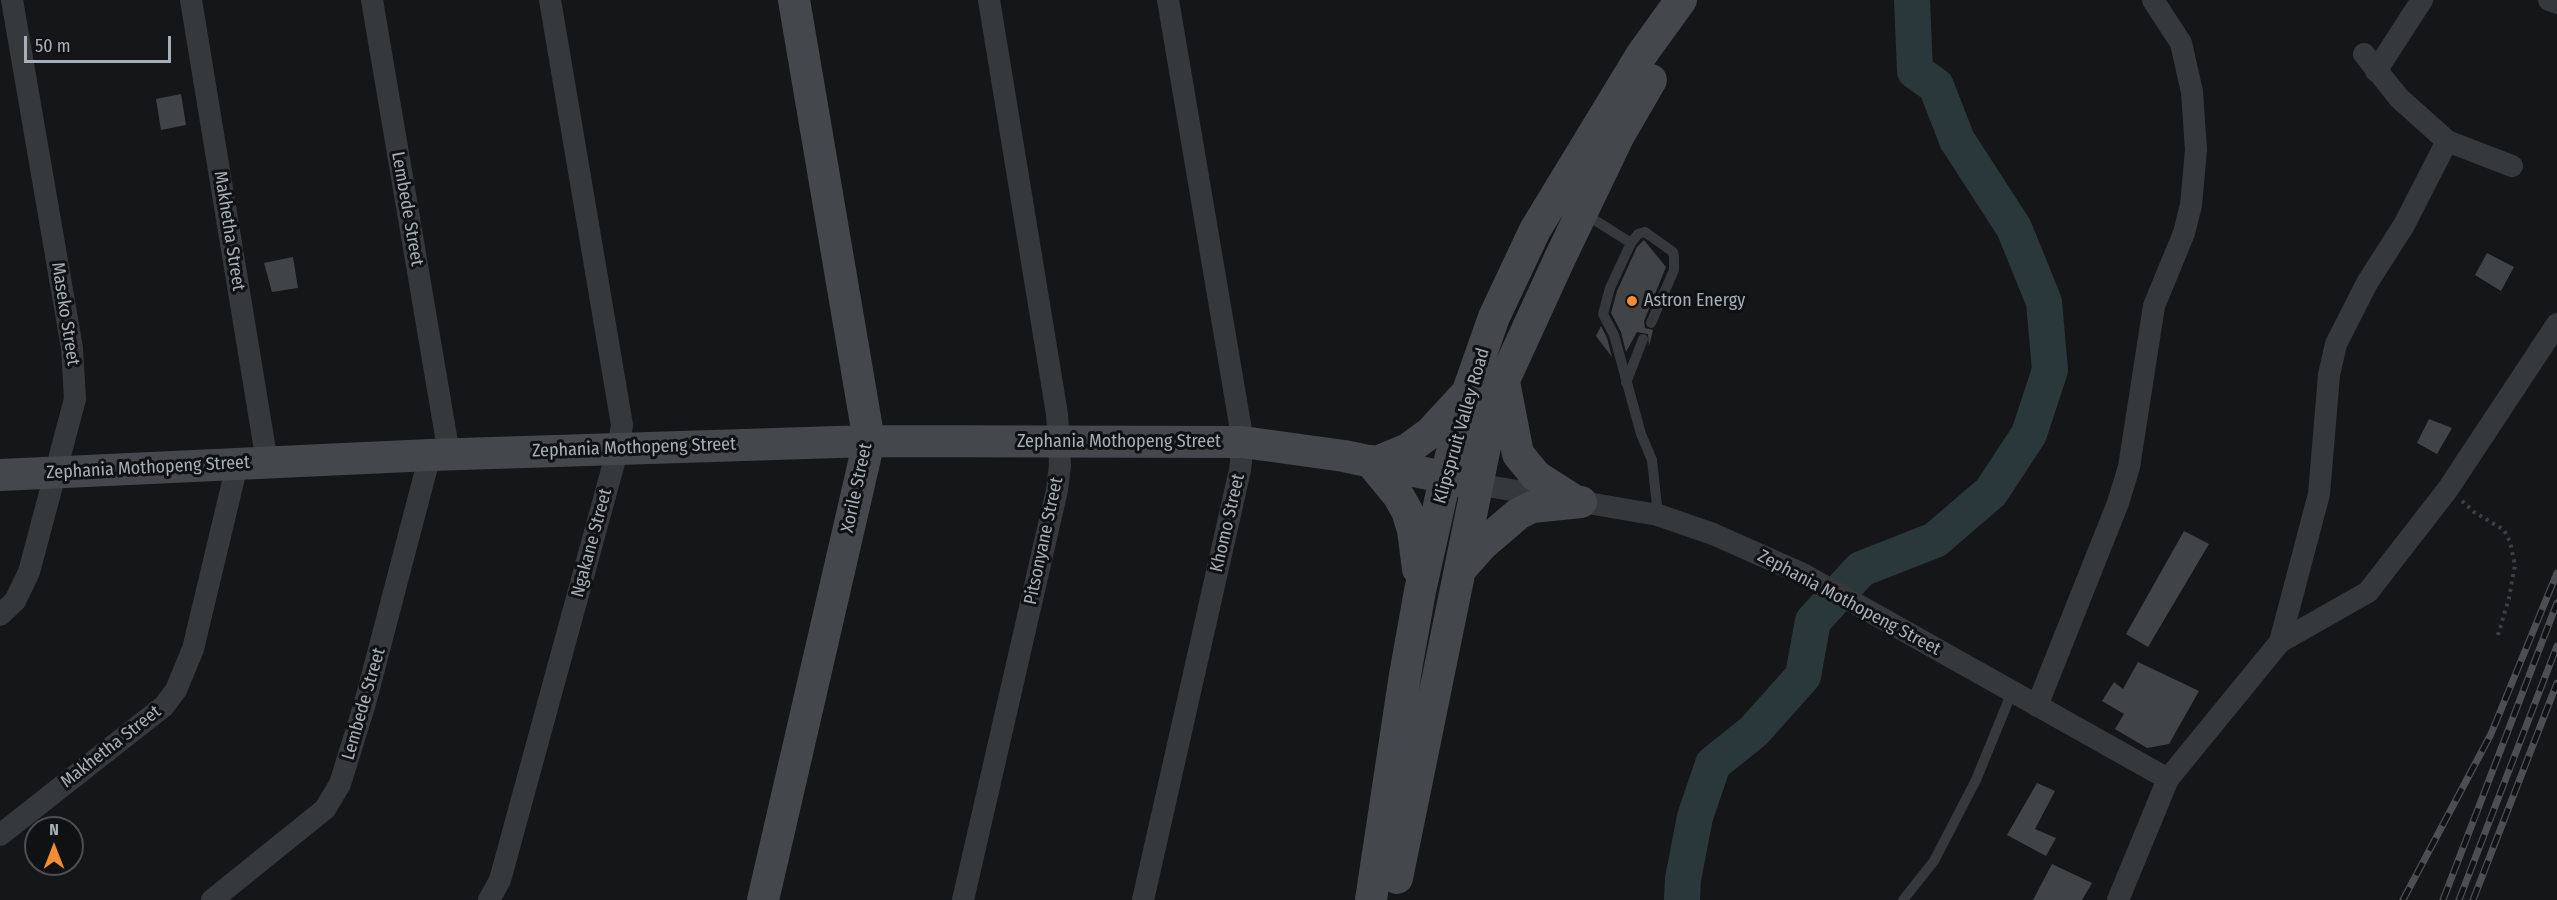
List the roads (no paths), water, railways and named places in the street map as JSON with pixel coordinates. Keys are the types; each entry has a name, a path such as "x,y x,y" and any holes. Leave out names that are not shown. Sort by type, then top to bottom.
{"main road":[{"name":"Xorile Street","path":"763,900 869,441 794,0"},
{"name":"Klipspruit Valley Road","path":"1371,900 1420,591 1445,479 1468,391 1494,317 1535,230 1642,54 1681,0"},
{"name":"Klipspruit Valley Road","path":"1393,900 1476,484 1489,427 1504,380 1618,137 1645,91 1706,0"},
{"path":"1504,380 1518,454 1536,476 1578,502"},
{"path":"1420,591 1413,530 1407,511 1373,462 1408,449 1430,433 1468,391"},
{"name":"Zephania Mothopeng Street","path":"0,475 439,454 869,441 1244,441 1373,462 1476,484"},
{"path":"1460,570 1483,544 1518,514 1532,507 1578,502"}],"street":[{"name":"Maseko Street","path":"0,615 15,601 29,572 75,399 75,375 12,0"},
{"name":"Makhetha Street","path":"0,835 164,706 176,690 193,649 252,463 191,0"},
{"name":"Lembede Street","path":"212,900 325,809 340,784 439,454 372,0"},
{"name":"Ngakane Street","path":"489,900 500,880 618,448 622,425 550,0"},
{"name":"Pitsonyane Street","path":"963,900 1057,490 1060,441 988,0"},
{"name":"Khomo Street","path":"1143,900 1240,470 1244,441 1168,0"},
{"path":"2037,706 2118,503 2129,467 2154,306 2184,233 2191,205 2196,150 2192,92 2181,43 2153,0"},
{"path":"2422,0 2370,62 2422,120 2447,141 2512,166"},
{"path":"2549,0 2557,3"},
{"path":"2280,642 2319,494 2326,405 2336,344 2367,283 2404,225 2447,141"},
{"path":"2118,900 2168,779 2280,642 2368,592 2448,489 2557,324"},
{"name":"Zephania Mothopeng Street","path":"1476,484 1658,515 1713,534 1803,574 2168,779"}],"lane":[{"path":"1582,212 1631,243"},
{"path":"1651,323 1674,270 1674,257 1673,252 1645,232 1638,234 1631,243 1610,288 1604,314 1614,335 1641,434 1652,460 1658,515"},
{"path":"1626,383 1643,339"},
{"path":"1904,900 1934,861 1976,780 2012,692"}],"waterway":[{"path":"1682,900 1683,879 1695,817 1713,764 1754,731 1803,676 1813,621 1861,569 1935,540 1991,492 2029,434 2050,370 2044,302 2014,228 1957,140 1936,86 1915,71 1912,0"}],"railway":[{"path":"2403,900 2491,734 2557,573"},
{"path":"2443,900 2557,603"},
{"path":"2459,900 2557,646"},
{"path":"2473,900 2557,683"}],"place":[{"name":"Astron Energy","path":"1632,301"}]}
